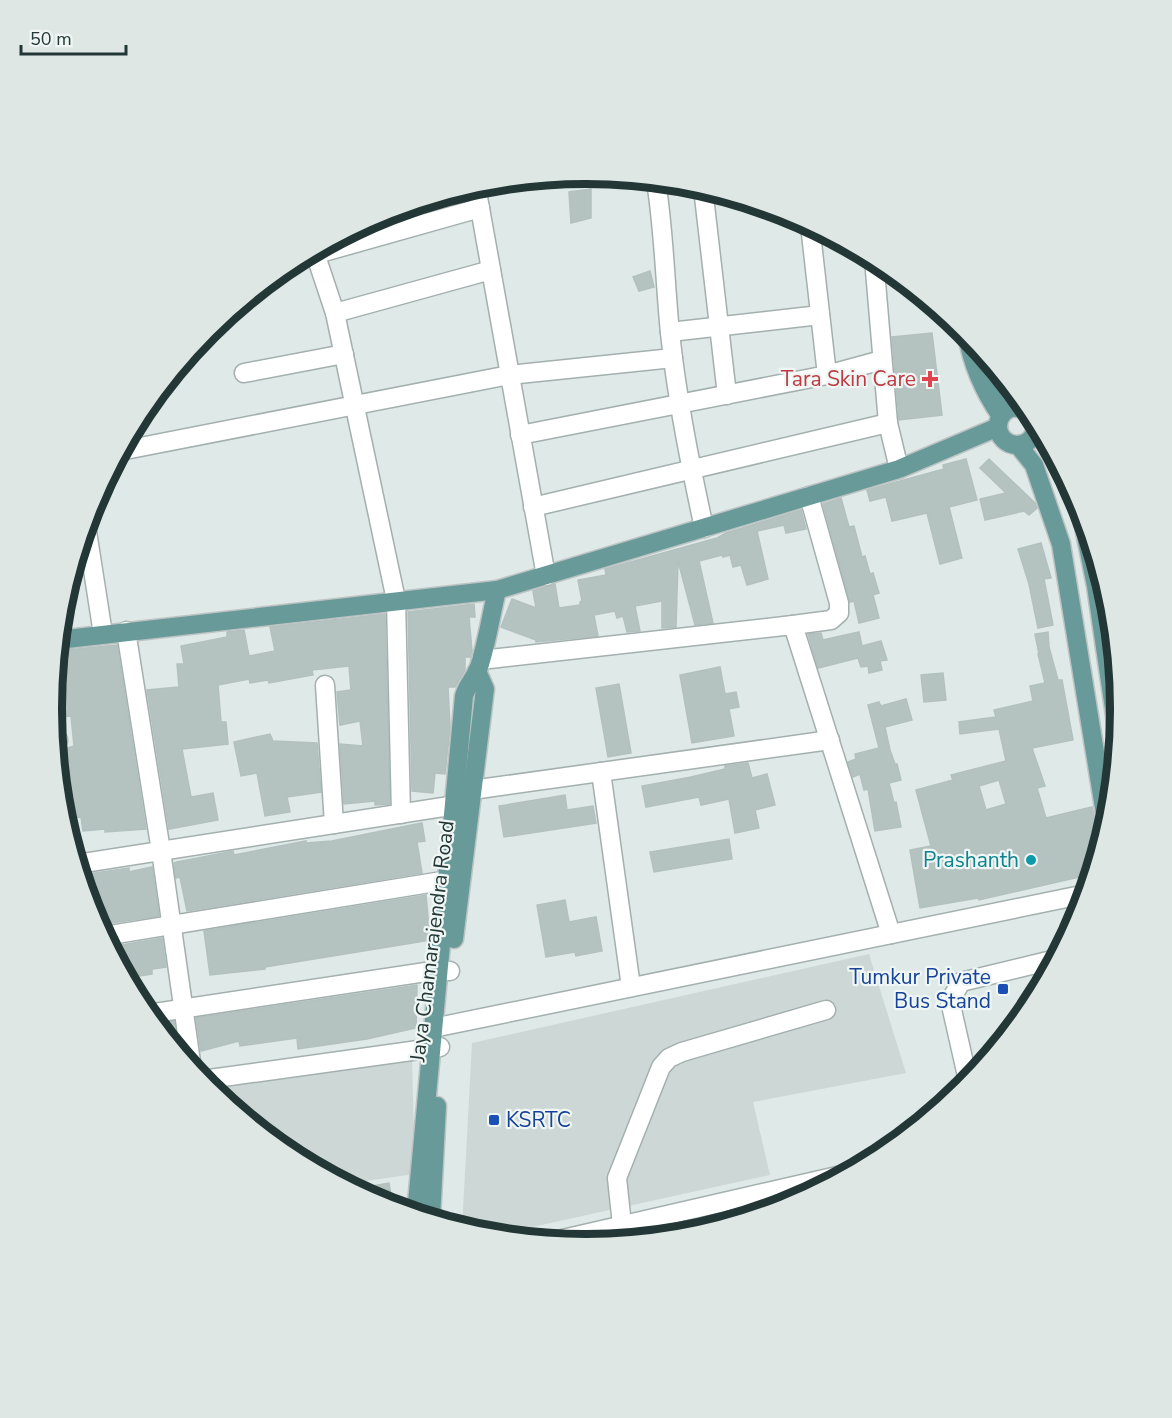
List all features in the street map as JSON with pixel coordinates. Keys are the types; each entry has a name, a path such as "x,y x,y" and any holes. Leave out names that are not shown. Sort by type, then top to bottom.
{"main road":[{"path":"972,354 977,375 986,394 1022,418 1031,440 1018,445 1006,442 1002,438 1022,418"},
{"path":"66,639 497,590 898,469 1022,418"},
{"path":"1018,445 1034,465 1061,544 1102,798"},
{"name":"Jaya Chamarajendra Road","path":"431,1210 437,1027 466,799 464,696 466,687 479,665 497,590"},
{"path":"1099,600 1108,667"},
{"name":"Jaya Chamarajendra Road","path":"444,971 448,880 466,799"},
{"name":"Jaya Chamarajendra Road","path":"417,1206 436,1047"}],"street":[{"path":"657,190 679,404 704,528"},
{"path":"478,196 546,576"},
{"path":"704,198 727,395"},
{"path":"342,245 480,208"},
{"path":"811,236 827,375"},
{"path":"313,262 335,313 396,600 401,814"},
{"path":"335,313 490,270"},
{"path":"875,272 888,423 898,469"},
{"path":"670,332 820,315"},
{"path":"244,373 344,354"},
{"path":"131,449 509,375 673,358"},
{"path":"520,435 827,375 882,360"},
{"path":"533,507 888,423"},
{"path":"479,665 831,620 840,613 809,496"},
{"path":"89,541 103,634"},
{"path":"793,625 891,934"},
{"path":"126,631 190,1053"},
{"path":"325,685 334,824"},
{"path":"84,863 401,814 601,772 830,740"},
{"path":"601,772 631,987"},
{"path":"113,935 448,880"},
{"path":"437,1027 1076,896"},
{"path":"967,1069 950,1001 961,982 1045,962"},
{"path":"159,1013 444,971"},
{"path":"622,1225 617,1178 661,1067 669,1058 682,1052 826,1010"},
{"path":"214,1078 436,1047"},
{"path":"584,1234 813,1182"}],"shaded area":[{"path":"869,954 906,1073 753,1102 770,1175 521,1229 463,1219 472,1043"},
{"path":"412,1059 415,1174 360,1182 295,1145 267,1125 223,1087"},
{"path":"760,1204 722,1216 634,1231"}],"building":[{"path":"591,189 591,218 571,223 569,192"},
{"path":"650,271 654,287 639,291 633,277"},
{"path":"932,333 942,415 899,420 892,337"},
{"path":"966,459 977,500 949,507 962,558 940,564 927,513 892,521 886,497 870,501 867,490 944,469 943,465"},
{"path":"989,459 1035,503 1037,508 1029,515 1024,511 985,520 980,499 1006,493 980,468"},
{"path":"841,498 849,527 854,526 862,557 865,556 879,593 873,595 879,618 859,623 854,601 850,602 823,504"},
{"path":"801,510 806,529 786,533 784,525 757,531 768,579 747,585 741,565 733,567 730,555 699,561 713,623 695,625 678,561 676,627 662,628 662,601 635,606 640,631 627,632 623,616 617,618 615,611 594,615 598,636 536,642 536,640 501,627 512,599 536,608 533,591 555,584 559,608 580,605 582,601 578,580 606,575 605,569 717,538 726,533"},
{"path":"1041,543 1051,578 1044,579 1053,625 1038,628 1029,584 1018,549"},
{"path":"474,604 475,617 469,617 472,651 470,657 465,657 465,670 455,687 448,687 450,727 445,774 435,773 433,793 412,791 408,612"},
{"path":"385,614 390,804 375,805 375,801 344,804 340,744 363,746 360,721 340,725 337,692 351,690 349,666 312,670 313,675 269,683 268,680 250,683 249,679 218,685 221,722 226,722 228,744 182,749 191,797 213,793 218,820 169,829 147,690 179,687 177,664 184,664 181,646 227,637 227,632 244,630 249,656 275,651 270,627"},
{"path":"859,632 862,646 881,641 887,660 880,661 882,670 869,673 868,666 861,667 858,658 818,668 808,634 821,633 823,640"},
{"path":"1048,632 1049,647 1058,680 1062,680 1073,740 1032,748 1045,786 1037,788 1046,818 1092,807 1097,827 1084,876 979,900 978,898 920,908 910,850 931,846 916,790 953,780 951,775 1006,761 999,729 960,734 959,722 996,717 994,710 1033,701 1030,686 1045,683 1035,634","holes":["999,780 1006,804 986,810 979,786"]},
{"path":"117,645 146,829 83,831 81,817 73,818 64,749 74,746 71,716 62,717 65,650"},
{"path":"720,667 725,694 736,692 739,707 729,709 734,736 692,743 680,675"},
{"path":"943,673 946,700 924,702 921,675"},
{"path":"619,684 631,753 608,757 596,688"},
{"path":"906,699 912,720 885,727 890,750 901,780 889,783 901,827 875,831 868,789 864,790 860,774 853,777 848,762 856,759 855,754 879,748 868,705 879,702 881,706"},
{"path":"270,734 273,741 317,743 321,792 287,797 290,812 265,816 257,773 241,776 234,742"},
{"path":"748,763 752,778 767,774 775,805 755,810 759,828 735,833 729,799 701,805 699,797 646,807 642,786 725,769 725,766"},
{"path":"565,795 567,810 593,806 596,823 504,837 499,806"},
{"path":"422,823 425,841 417,842 422,873 187,911 180,877 176,878 174,863 177,862 233,851 234,855 306,841 306,843 332,841"},
{"path":"729,839 732,859 654,872 650,852"},
{"path":"152,867 159,916 108,924 88,874 129,868 129,872"},
{"path":"426,895 430,940 265,967 265,969 210,975 204,931"},
{"path":"565,900 569,922 596,917 602,951 576,956 575,952 546,957 537,905"},
{"path":"162,938 166,967 152,969 152,974 135,977 118,945"},
{"path":"417,985 416,1028 367,1039 298,1049 297,1038 240,1046 239,1041 201,1051 196,1018"},
{"path":"174,1021 176,1035 170,1028 166,1022"},
{"path":"389,1183 391,1196 385,1194 369,1186"}],"place":[{"name":"Tara Skin Care","path":"930,379"},
{"name":"Prashanth","path":"1031,860"},
{"name":"Tumkur Private Bus Stand","path":"1003,989"},
{"name":"KSRTC","path":"494,1120"}]}
